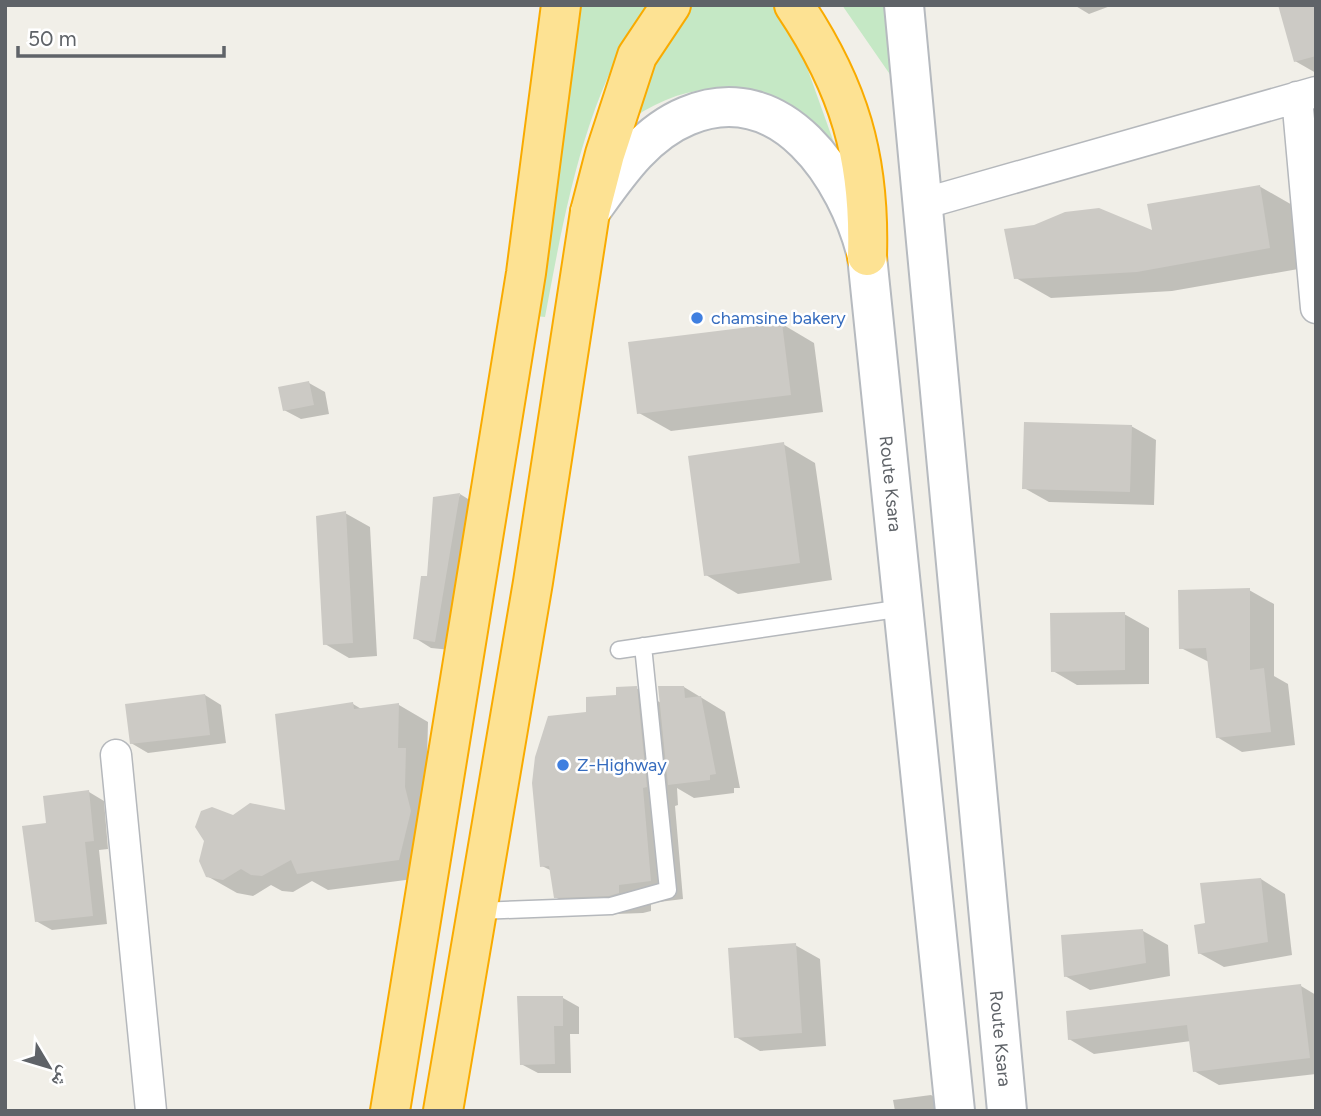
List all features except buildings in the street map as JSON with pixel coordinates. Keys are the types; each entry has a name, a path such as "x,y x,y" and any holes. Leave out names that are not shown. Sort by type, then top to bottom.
{"highway":[{"path":"390,1111 526,273 561,5"},
{"path":"443,1111 533,582 590,212 634,65 650,33 671,5"},
{"path":"793,5 820,46 849,111 862,158 868,207 867,256"}],"main road":[{"name":"Route Ksara","path":"904,5 1007,1111"},
{"name":"Route Ksara","path":"590,212 624,166 663,130 686,116 708,109 754,111 776,119 816,152 849,200 867,256 955,1111"}],"street":[{"path":"922,204 1306,94 1316,308"},
{"path":"116,755 150,1111"}],"lane":[{"path":"619,649 903,608"},
{"path":"478,911 611,906 668,890 643,646"}],"green space":[{"path":"579,5 648,5 608,76 593,115 570,195 545,317 535,316"},
{"path":"691,5 772,5 804,59 834,143 788,108 738,90 712,89 686,93 633,118 635,103 647,73 663,44"},
{"path":"842,5 884,5 898,86"}],"place":[{"name":"chamsine bakery","path":"697,318"},
{"name":"Z-Highway","path":"563,765"}]}
